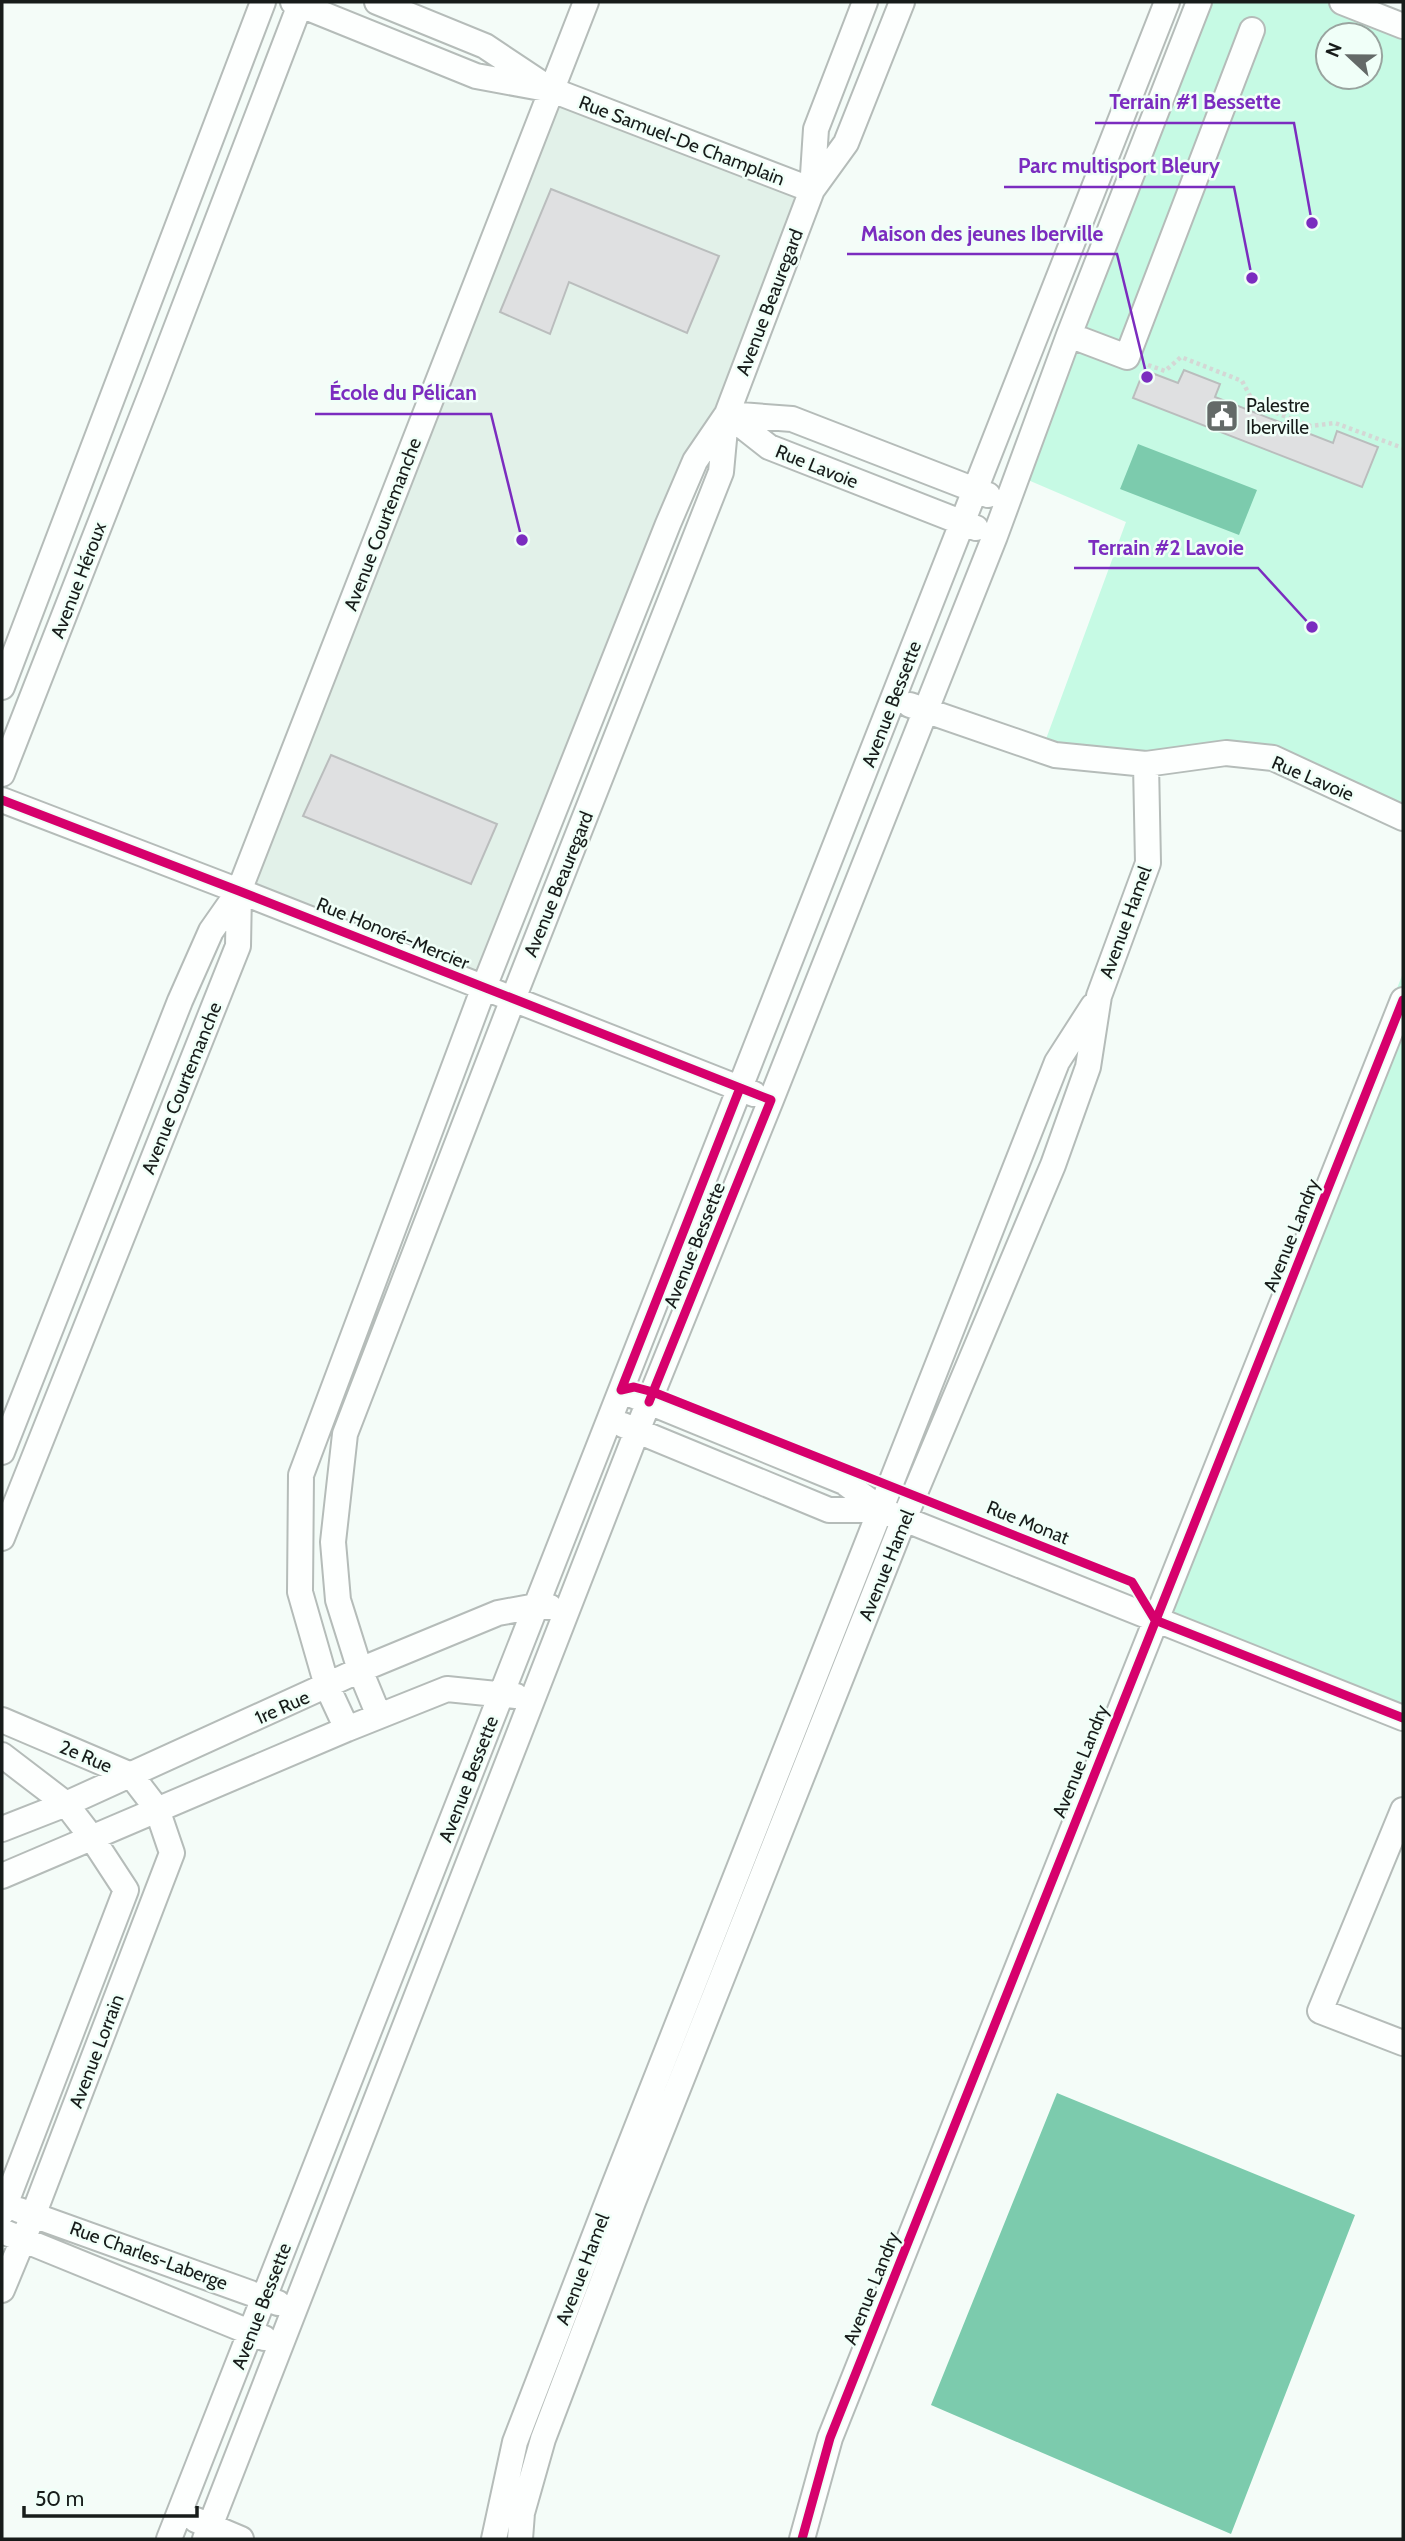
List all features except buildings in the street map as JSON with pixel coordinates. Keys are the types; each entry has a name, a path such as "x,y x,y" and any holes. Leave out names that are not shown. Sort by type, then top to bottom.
{"street":[{"name":"Avenue Héroux","path":"2,687 263,2"},
{"name":"Avenue Héroux","path":"2,774 154,386 298,2"},
{"name":"Rue Samuel-De Champlain","path":"298,2 476,76 552,90 812,190"},
{"name":"Rue Samuel-De Champlain","path":"377,2 485,46 552,90"},
{"name":"Avenue Courtemanche","path":"2,1452 211,931 239,891 586,2"},
{"name":"Avenue Beauregard","path":"812,190 816,129 865,2"},
{"name":"Avenue Beauregard","path":"347,1729 327,1686 300,1592 301,1475 484,987 668,524 695,461 727,414 812,190 846,143 902,2"},
{"name":"Avenue Bessette","path":"169,2539 1167,2"},
{"name":"Avenue Bessette","path":"208,2533 637,1431 995,536 1069,335 1199,2"},
{"path":"1342,2 1403,26"},
{"path":"1069,335 1128,356 1252,30"},
{"path":"121,376 154,386"},
{"name":"Avenue Beauregard","path":"379,1716 360,1670 338,1600 333,1542 345,1434 721,472 727,414"},
{"name":"Rue Lavoie","path":"727,414 792,419 1008,502"},
{"name":"Rue Lavoie","path":"727,414 769,447 995,536"},
{"name":"Rue Lavoie","path":"892,700 1055,755 1146,764 1226,753 1273,758 1403,818"},
{"name":"Avenue Hamel","path":"893,1515 1053,1165 1088,1067 1099,996 1148,863 1146,764"},
{"name":"Rue Honoré-Mercier","path":"2,800 771,1100"},
{"name":"Avenue Courtemanche","path":"2,1538 238,947 239,891"},
{"name":"Avenue Hamel","path":"494,2539 515,2442 697,2009 893,1515 1057,1062 1099,996"},
{"name":"Avenue Landry","path":"802,2539 830,2438 1403,1000"},
{"path":"73,1271 104,1282"},
{"path":"353,1338 377,1351"},
{"path":"621,1390 845,1482 893,1515 1403,1718"},
{"path":"609,1419 829,1510 893,1515"},
{"name":"1re Rue","path":"2,1829 66,1804 360,1670 498,1613 536,1606 568,1609"},
{"path":"2,1876 447,1689 533,1699"},
{"name":"2e Rue","path":"2,1720 131,1775 157,1809"},
{"path":"2,1755 66,1804 92,1838"},
{"name":"Avenue Lorrain","path":"2,2290 12,2235 34,2213 172,1853 157,1809"},
{"path":"1403,1810 1320,2011 1403,2043"},
{"name":"Avenue Lorrain","path":"3,2208 126,1890 92,1838"},
{"name":"Avenue Hamel","path":"520,2539 522,2513 543,2439 697,2009"},
{"path":"376,2013 406,2024"},
{"name":"Rue Charles-Laberge","path":"3,2208 34,2213 295,2310"},
{"name":"Rue Charles-Laberge","path":"12,2235 281,2345"},
{"path":"180,2513 208,2533 241,2539"}],"path":[{"path":"1128,356 1165,371 1181,357 1242,380 1255,405 1311,426 1335,423 1403,449"}],"shaded area":[{"path":"1200,2 1342,2 1403,26 1403,806 1280,759 1039,758 1126,522 1028,480"},
{"path":"552,90 812,190 484,987 239,891"},
{"path":"1138,444 1257,490 1239,535 1120,489"},
{"path":"1403,973 1403,1716 1152,1616"},
{"path":"1057,2093 1355,2215 1231,2534 931,2405"}],"cycle path":[{"path":"2,800 771,1100 649,1402"},
{"path":"802,2539 830,2438 1403,1000"},
{"path":"621,1390 740,1088"},
{"name":"Rue Monat","path":"621,1390 634,1387 653,1392 1132,1582 1155,1620 1403,1718"}],"place":[{"name":"Terrain #1 Bessette","path":"1312,223"},
{"name":"Parc multisport Bleury","path":"1252,278"},
{"name":"Maison des jeunes Iberville","path":"1147,377"},
{"name":"Palestre Iberville","path":"1222,416"},
{"name":"École du Pélican","path":"522,540"},
{"name":"Terrain #2 Lavoie","path":"1312,627"}]}
